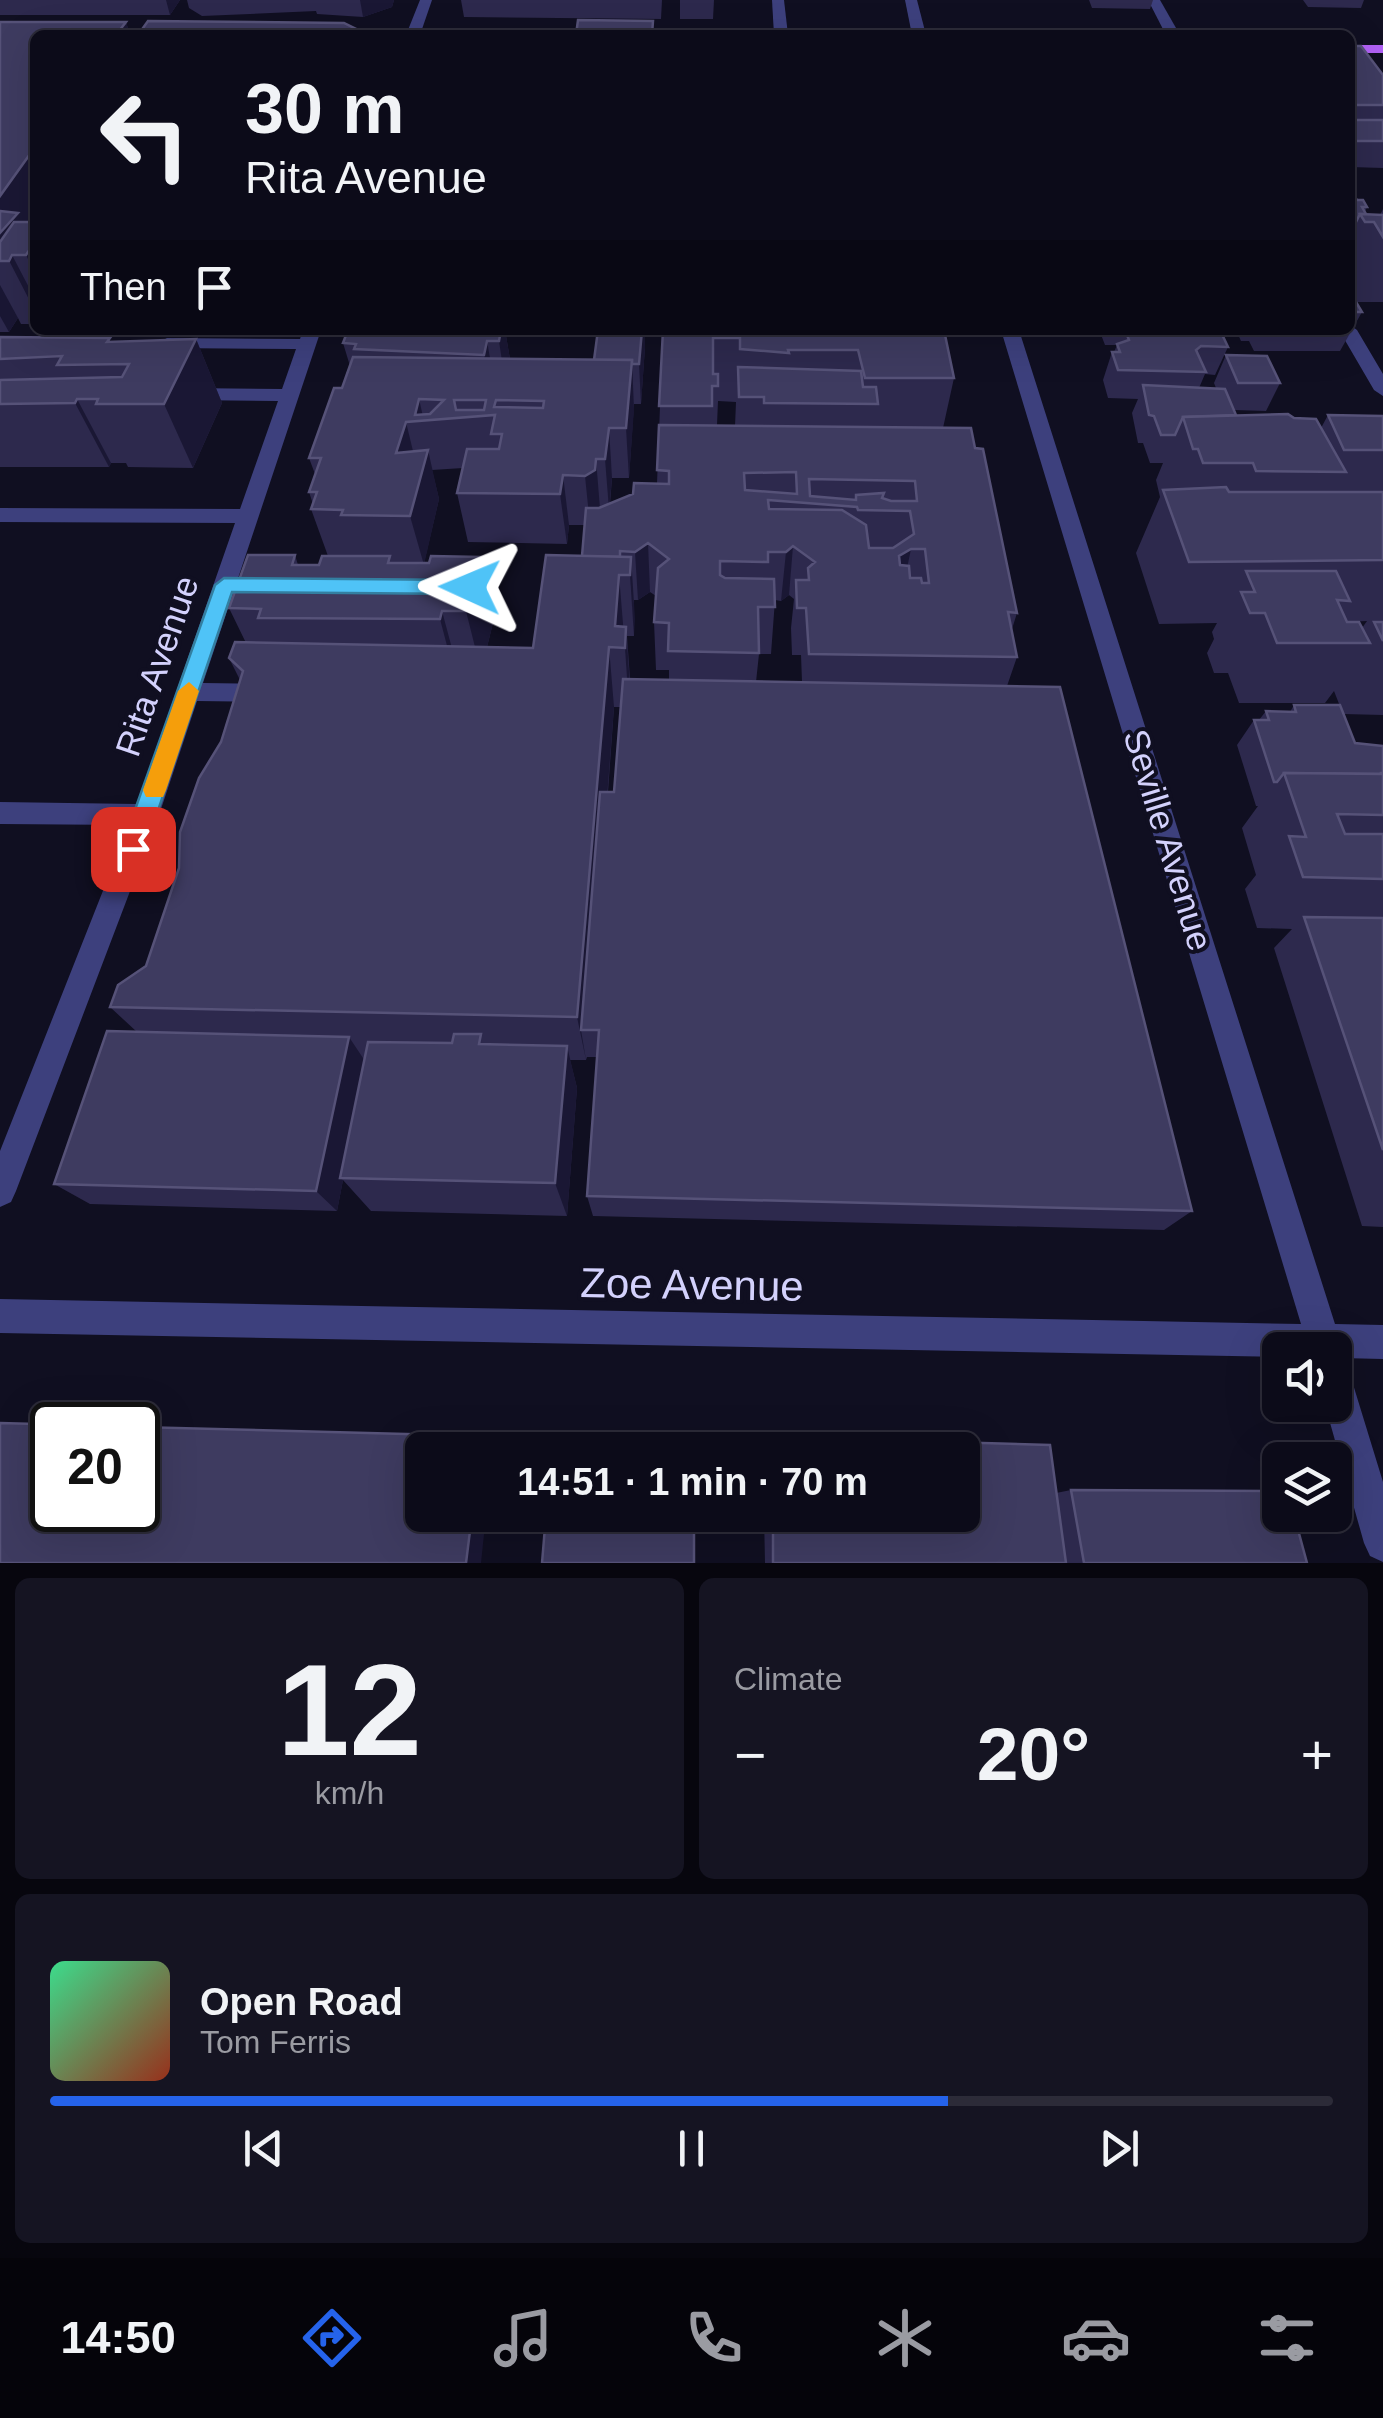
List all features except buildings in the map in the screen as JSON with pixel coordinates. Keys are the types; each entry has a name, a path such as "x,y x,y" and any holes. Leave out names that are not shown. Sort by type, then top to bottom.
{"main road":[{"path":"1355,49 1383,49"}],"street":[{"path":"415,30 426,0"},
{"path":"778,0 780,30"},
{"path":"911,0 918,30"},
{"path":"1154,0 1169,30"},
{"path":"1355,50 1369,61"},
{"name":"Seville Avenue","path":"1012,335 1320,1332"},
{"path":"1351,335 1383,390"},
{"path":"151,343 309,337"},
{"name":"Rita Avenue","path":"0,1191 146,815 188,692 234,585 248,516 309,337"},
{"path":"156,394 289,396"},
{"path":"0,514 248,516"},
{"path":"188,692 286,693"},
{"path":"0,813 146,815"},
{"name":"Zoe Avenue","path":"0,1316 1262,1345"},
{"name":"Zoe Avenue","path":"1352,1344 1383,1342"},
{"path":"1347,1422 1383,1543"}],"slow traffic":[{"path":"155,790 189,691"}],"route":[{"path":"133,849 224,585 470,587"}]}
